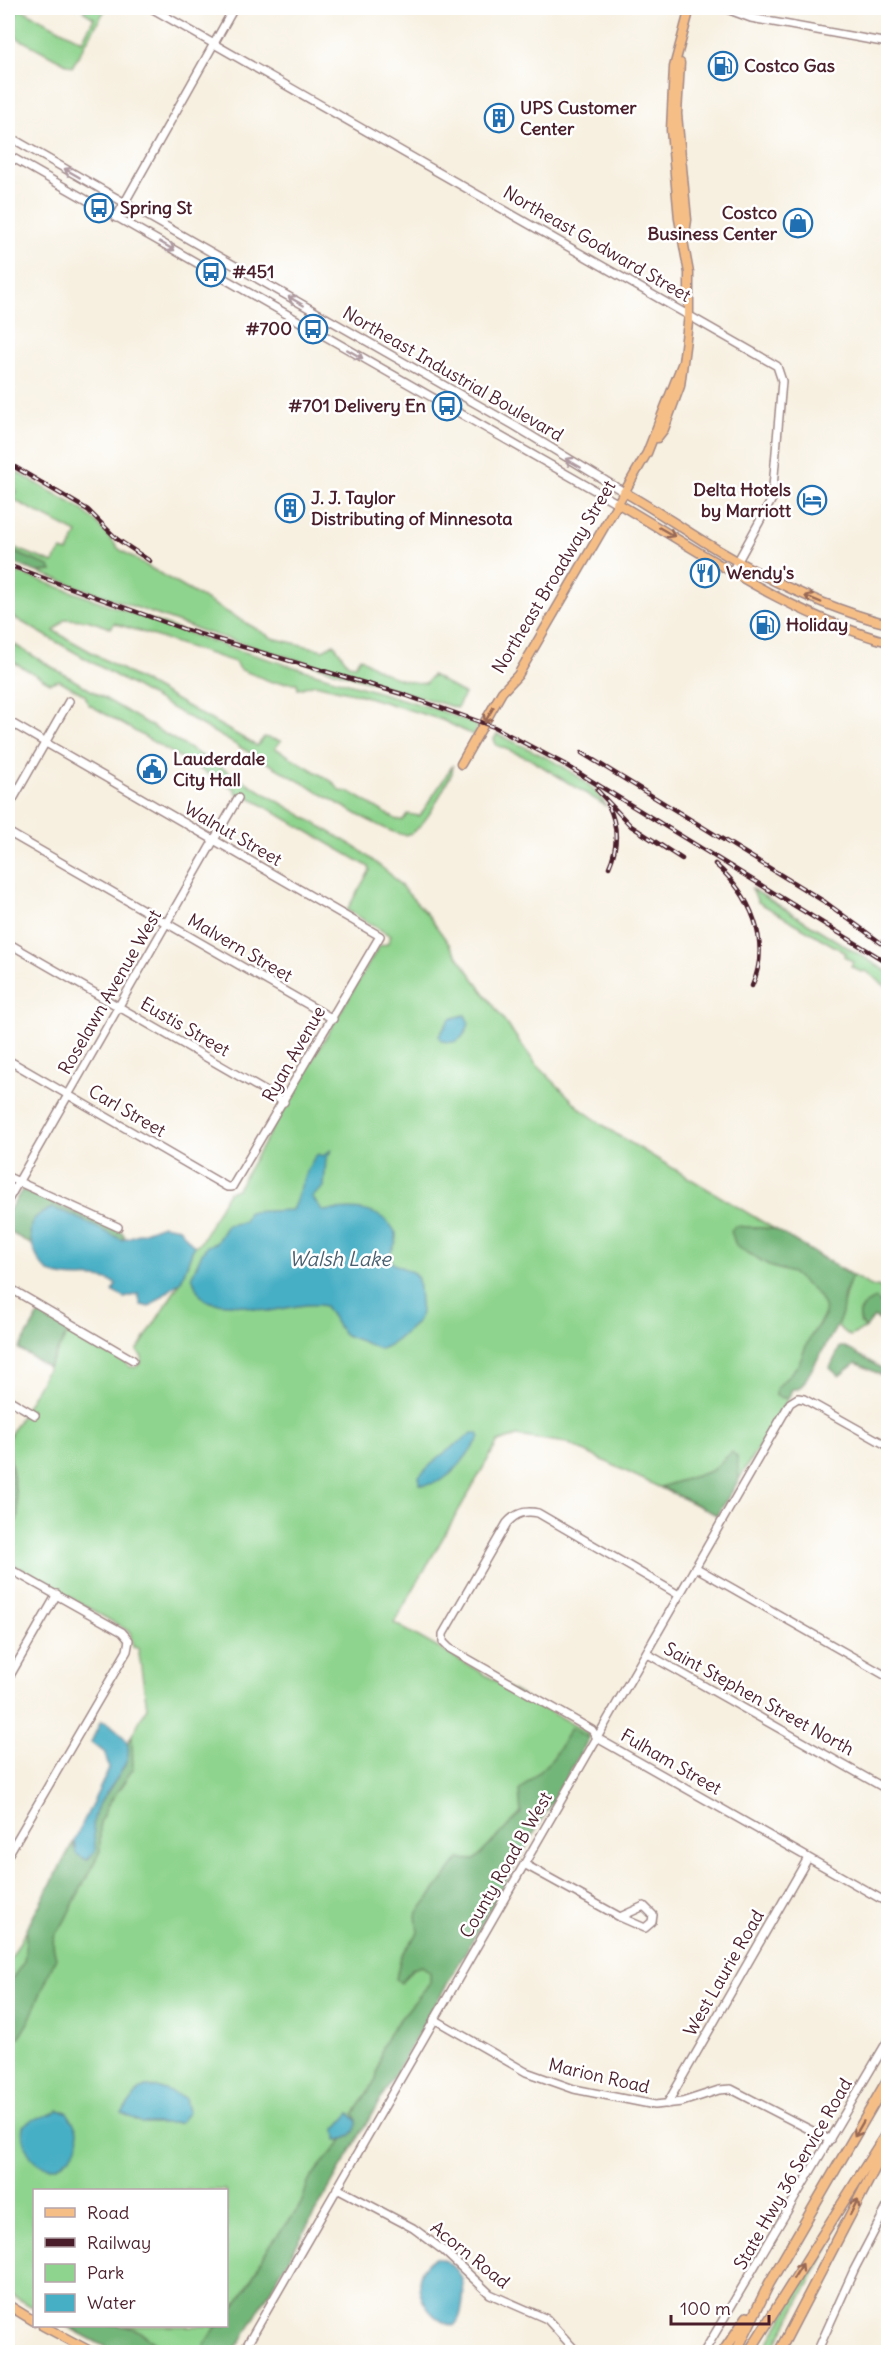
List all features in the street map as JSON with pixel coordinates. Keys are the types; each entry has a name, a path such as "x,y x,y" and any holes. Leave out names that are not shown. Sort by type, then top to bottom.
{"highway":[{"path":"725,2351 769,2284 888,2079"},
{"path":"749,2352 888,2131"},
{"path":"779,2352 888,2143"},
{"path":"736,2352 769,2284"}],"main road":[{"name":"Northeast Broadway Street","path":"462,761 502,692 518,675 652,442 683,362 689,315 689,273 679,219 671,130 674,67 690,8"},
{"name":"Northeast Industrial Boulevard","path":"624,492 738,561 812,599 888,624"},
{"name":"Northeast Industrial Boulevard","path":"617,503 807,610 852,630 888,642"},
{"path":"8,2305 33,2320"},
{"path":"47,2327 92,2352"}],"street":[{"name":"Northeast Godward Street","path":"151,8 772,362 782,374 772,499 733,570"},
{"path":"116,218 234,8"},
{"path":"724,8 751,18 888,42"},
{"name":"Northeast Industrial Boulevard","path":"8,136 515,426 624,492"},
{"name":"Northeast Industrial Boulevard","path":"8,155 617,503"},
{"path":"8,808 69,701"},
{"name":"Walnut Street","path":"8,721 380,936"},
{"name":"Roselawn Avenue West","path":"8,1200 238,798"},
{"name":"Malvern Street","path":"8,832 333,1019"},
{"name":"Ryan Avenue","path":"232,1186 284,1102 380,936"},
{"name":"Eustis Street","path":"8,943 284,1102"},
{"name":"Carl Street","path":"8,1060 227,1187 232,1186"},
{"path":"8,1177 118,1227"},
{"path":"8,1287 133,1360"},
{"name":"County Road B West","path":"243,2352 790,1403 801,1398 888,1446"},
{"path":"8,1399 35,1415"},
{"name":"Fulham Street","path":"679,1596 538,1513 521,1512 507,1523 443,1634 443,1642 449,1648 592,1730 597,1738 888,1903"},
{"path":"695,1567 888,1677"},
{"path":"8,1568 122,1632 129,1640 127,1651 8,1855"},
{"path":"8,1679 57,1594"},
{"name":"Saint Stephen Street North","path":"646,1653 888,1790"},
{"name":"West Laurie Road","path":"667,2104 808,1858"},
{"path":"524,1864 620,1917"},
{"name":"Marion Road","path":"434,2019 542,2079 629,2101 667,2104 731,2089 830,2140"},
{"name":"State Hwy 36 Service Road","path":"704,2352 888,2040"},
{"name":"Acorn Road","path":"337,2188 412,2228 444,2251 490,2294 547,2319 577,2352"},
{"path":"817,2352 854,2270 888,2205"}],"green space":[{"path":"19,8 82,41 94,18 84,12 85,8 106,8 72,67 8,33"},
{"path":"8,467 80,508 96,522 119,549 272,638 323,650 334,644 348,664 355,665 360,657 399,679 426,683 432,675 464,694 457,708 205,632 37,572 52,571 48,566 8,550 8,545 53,563 61,550 68,552 77,533 8,497 8,489 15,493 17,491 8,485"},
{"path":"8,550 49,566 52,571 37,572 8,561"},
{"path":"8,569 231,648 442,711 478,726 473,735 442,720 361,695 315,684 298,689 297,683 272,682 239,669 235,662 114,623 111,628 87,620 65,619 54,631 257,746 264,737 281,741 275,748 333,782 340,791 350,792 397,820 403,820 407,814 420,816 453,765 452,773 438,799 418,828 404,835 393,832 360,816 8,614"},
{"path":"8,641 357,848 390,874 428,915 535,1063 582,1110 619,1136 850,1274 808,1341 787,1401 717,1515 567,1443 517,1436 498,1442 394,1623 588,1733 589,1738 233,2352 115,2352 68,2327 228,2327 228,2189 33,2189 33,2307 8,2293 8,1964 74,1841 74,1848 93,1836 127,1744 147,1707 138,1648 133,1647 130,1632 8,1561 8,1535 19,1516 8,1439 70,1329 121,1358 130,1367 136,1367 141,1363 142,1357 137,1351 181,1281 194,1246 200,1243 228,1192 237,1189 379,946 387,944 391,936 347,910 370,870 369,867 247,796 245,798 235,792 236,790 88,704 85,695 59,680 50,683 8,659"},
{"path":"497,734 557,763 586,783 598,794 606,806 530,759 496,745 494,739"},
{"path":"752,889 888,972 888,988 866,971 861,972 851,966 853,962 844,956 846,953 758,902"},
{"path":"22,1190 122,1232 125,1237 122,1240 103,1233 83,1220 32,1242 34,1246 8,1231 8,1212"},
{"path":"735,1226 775,1229 852,1276 844,1295 842,1314 837,1326 803,1384 798,1389 792,1389 788,1399 776,1396 776,1389 799,1364 808,1341 825,1315 824,1306 818,1295 792,1273 772,1267 736,1246 731,1231"},
{"path":"851,1275 888,1292 888,1309 860,1323 866,1328 850,1336 837,1326"},
{"path":"876,1299 888,1309 888,1325 874,1317 866,1328 860,1319 861,1311 863,1307"},
{"path":"41,1311 70,1329 48,1367 19,1349"},
{"path":"840,1347 845,1347 888,1372 888,1378 856,1363 839,1376 830,1368"},
{"path":"8,1449 19,1516 8,1535"},
{"path":"732,1452 737,1457 739,1480 717,1515 661,1487 711,1471"},
{"path":"571,1728 589,1738 244,2336 233,2352 205,2352 204,2344 216,2327 228,2327 228,2313 246,2290 271,2244 299,2207 309,2181 357,2121 354,2113 376,2079 382,2047 391,2030 430,1983 430,1972 422,1966 412,1969 401,1983 396,1979 401,1956 418,1933 416,1915 459,1859 475,1860 521,1813 519,1791 553,1758"},
{"path":"132,1736 133,1769 108,1805 100,1822 100,1851 55,1936 53,1948 56,1957 29,2021 19,2038 8,2042 8,1984 24,1962 27,1928 74,1841 74,1848 87,1860 92,1854 91,1826 97,1807 125,1765 127,1744"},
{"path":"828,2242 831,2243 772,2352 763,2352"},
{"path":"68,2327 129,2327 142,2332 161,2347 173,2352 115,2352"}],"water":[{"path":"465,1015 469,1023 463,1036 451,1042 441,1040 439,1036 450,1019"},
{"name":"Walsh Lake","path":"332,1149 326,1159 324,1187 312,1197 323,1211 364,1210 382,1217 396,1233 396,1242 390,1254 392,1263 414,1273 418,1279 421,1313 417,1322 392,1344 380,1349 343,1334 325,1306 304,1305 269,1311 209,1302 200,1294 192,1276 202,1253 207,1246 216,1243 227,1225 244,1222 248,1212 292,1210 314,1158 318,1154 323,1156"},
{"path":"52,1208 122,1240 163,1225 179,1228 194,1246 181,1281 149,1307 141,1305 138,1294 125,1298 113,1292 116,1284 108,1280 66,1277 49,1272 36,1255 30,1231 35,1218"},
{"path":"472,1433 478,1433 480,1438 455,1470 439,1481 419,1484 419,1476 439,1457"},
{"path":"101,1721 120,1733 127,1742 128,1752 121,1772 96,1811 93,1827 95,1852 87,1860 76,1854 74,1841 109,1769 105,1753 91,1742"},
{"path":"146,2087 158,2087 185,2098 188,2112 179,2123 142,2123 122,2113 138,2092"},
{"path":"58,2110 67,2112 76,2128 77,2145 65,2161 53,2167 47,2167 31,2157 23,2138 23,2126"},
{"path":"350,2113 357,2121 354,2132 348,2137 337,2140 336,2129"},
{"path":"436,2257 454,2267 463,2282 461,2311 453,2326 433,2314 421,2295 419,2285 421,2274 426,2265"}],"railway":[{"path":"8,463 88,510 117,539 150,561"},
{"path":"8,565 186,630 405,695 494,727 564,764 888,963"},
{"path":"582,753 825,902 888,948"},
{"path":"597,790 631,826 682,859"},
{"path":"608,805 614,820 616,836 609,867"},
{"path":"715,864 738,889 754,919 760,952 758,969 752,986"}],"place":[{"name":"Costco Gas","path":"723,66"},
{"name":"UPS Customer Center","path":"499,118"},
{"name":"Spring St","path":"99,208"},
{"name":"Costco Business Center","path":"798,223"},
{"name":"#451","path":"211,272"},
{"name":"#700","path":"313,329"},
{"name":"#701 Delivery En","path":"447,406"},
{"name":"Delta Hotels by Marriott","path":"812,500"},
{"name":"J. J. Taylor Distributing of Minnesota","path":"290,508"},
{"name":"Wendy's","path":"705,573"},
{"name":"Holiday","path":"765,625"},
{"name":"Lauderdale City Hall","path":"152,769"}]}
